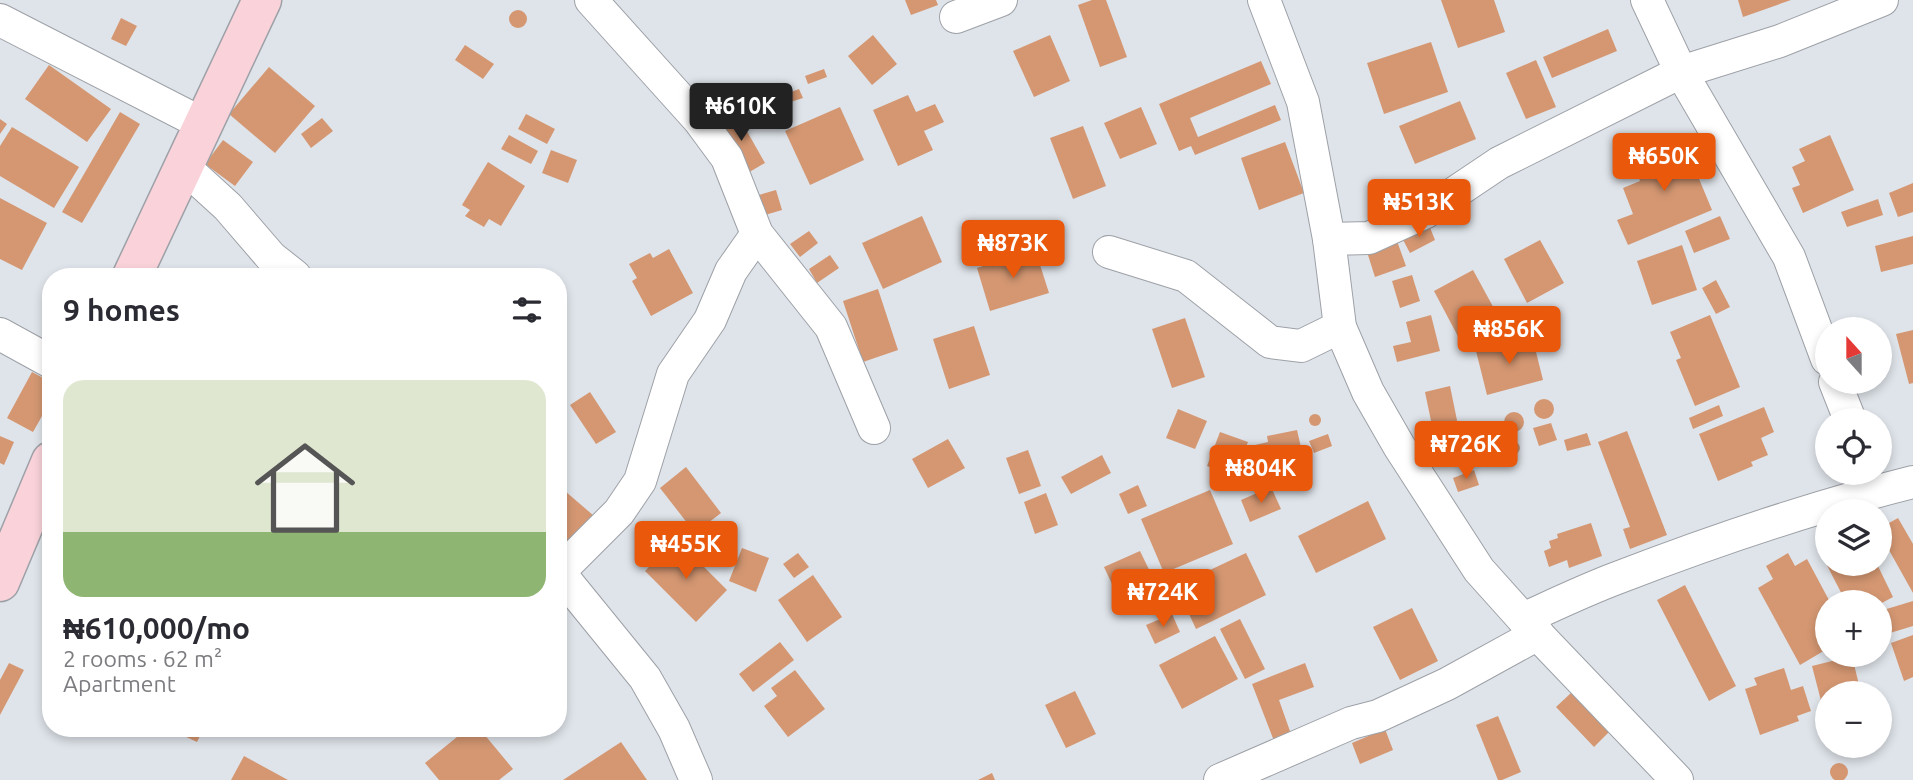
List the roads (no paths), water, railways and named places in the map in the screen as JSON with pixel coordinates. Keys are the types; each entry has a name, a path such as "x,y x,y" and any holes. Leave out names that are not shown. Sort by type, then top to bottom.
{"street":[{"path":"136,268 262,0"},
{"path":"591,0 699,120 727,158 757,234 831,327 874,428"},
{"path":"956,17 1001,0"},
{"path":"1264,0 1303,102 1329,239 1340,327 1368,392 1399,446 1479,570 1677,780"},
{"path":"1647,0 1681,72 1789,257 1815,327"},
{"path":"1329,239 1369,238 1426,212 1499,163 1681,72 1780,41 1882,0"},
{"path":"0,20 203,124"},
{"path":"183,166 228,207 271,257 285,268"},
{"path":"567,563 619,512 640,481 673,374 710,320 731,271 757,234"},
{"path":"1108,252 1186,276 1270,342 1301,346 1340,327"},
{"path":"0,334 42,357"},
{"path":"0,582 42,482"},
{"path":"1892,482 1913,482"},
{"path":"1220,780 1351,723 1378,716 1447,684 1531,627 1615,579 1865,485"},
{"path":"567,581 645,678 674,729 696,780"}]}
